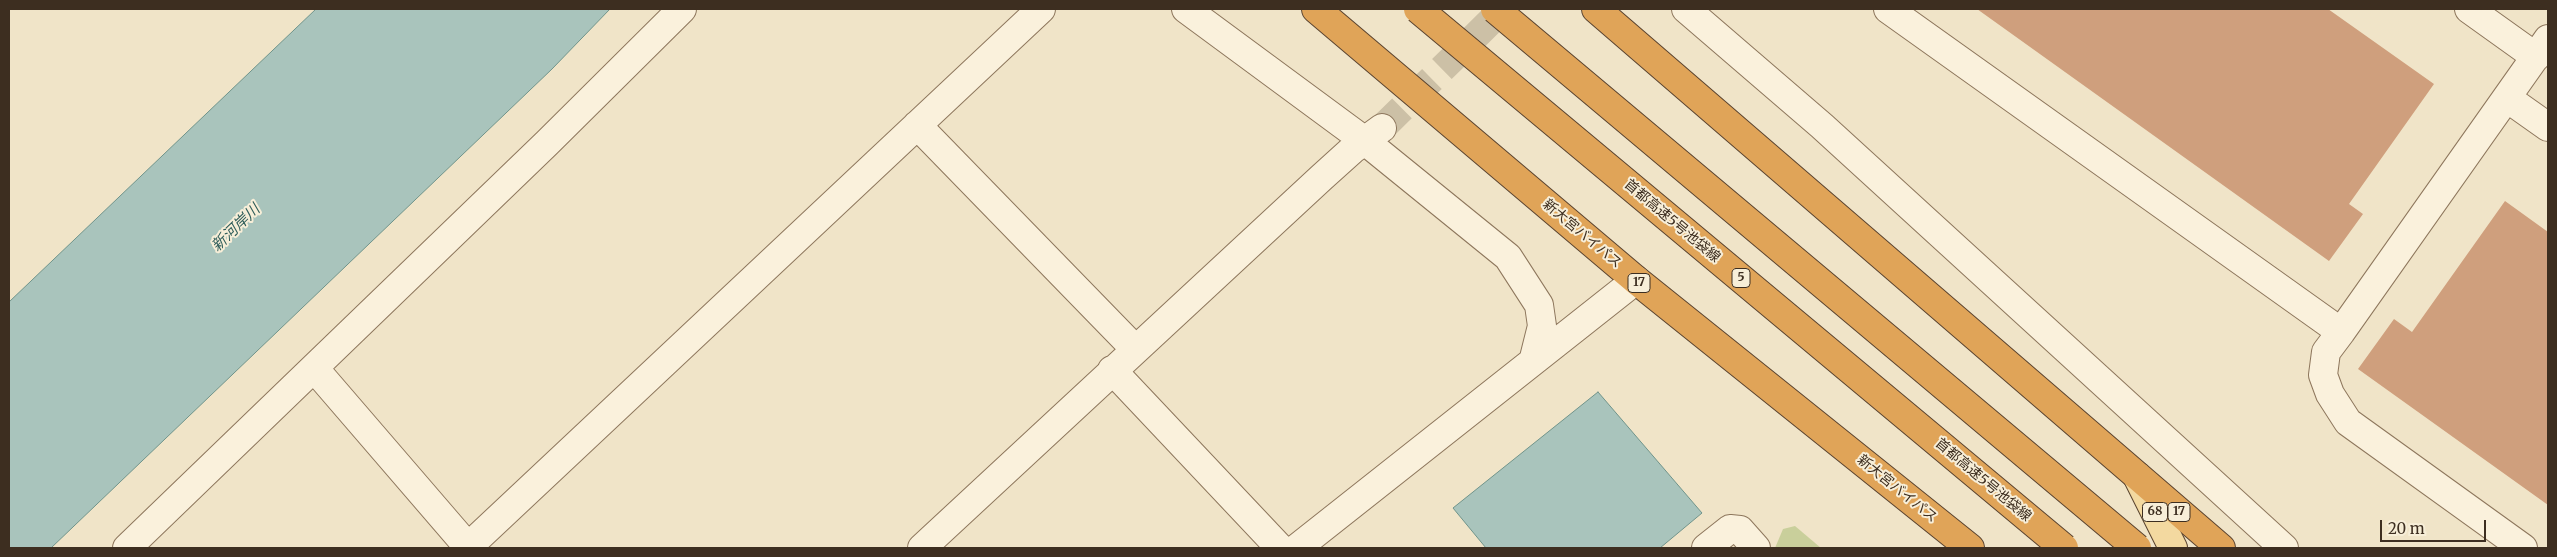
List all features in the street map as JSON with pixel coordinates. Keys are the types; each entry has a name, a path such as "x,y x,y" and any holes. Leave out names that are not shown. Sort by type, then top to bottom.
{"highway":[{"name":"新大宮バイパス","path":"1316,9 1636,280 1970,548"},
{"name":"首都高速5号池袋線","path":"1418,9 2064,548"},
{"path":"1496,9 2137,548"},
{"name":"17","path":"1596,9 2221,548"}],"main road":[{"name":"68","path":"2137,476 2173,548"}],"street":[{"path":"127,548 547,143 682,9"},
{"path":"314,368 463,546 1041,9"},
{"path":"1186,9 1374,135 1498,247 1517,268 1539,305 1542,326 1534,358"},
{"path":"1686,9 1822,126 2284,548"},
{"path":"1888,9 2340,332"},
{"path":"2469,9 2542,48 2326,352 2323,375 2330,394 2348,422 2523,548"},
{"path":"2507,98 2548,127"},
{"path":"917,125 1135,349"},
{"path":"922,548 1335,165 1374,135"},
{"path":"1297,548 1534,358 1636,280"},
{"path":"1112,370 1280,548"},
{"path":"1706,548 1730,529 1740,530 1756,548"}],"green space":[{"path":"1795,526 1821,548 1775,548 1783,529"}],"water":[{"name":"新河岸川","path":"316,9 610,9 552,69 51,548 9,548 9,302"},
{"path":"1598,392 1702,513 1660,548 1486,548 1453,508"}],"building":[{"path":"1977,9 2328,9 2434,84 2349,204 2363,214 2329,261"},
{"path":"2505,201 2548,232 2548,505 2358,369 2394,319 2412,332"}],"tunnel":[{"path":"1382,128 1503,9"}]}
